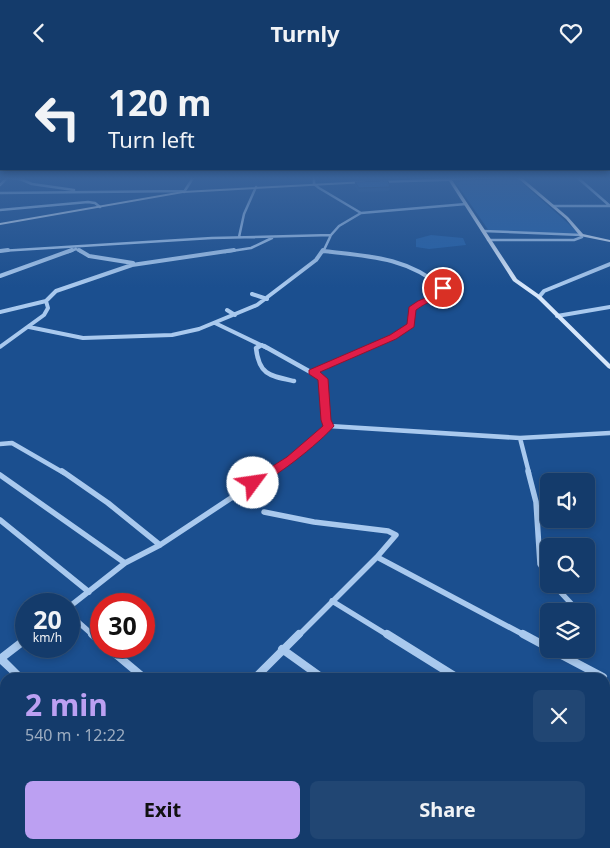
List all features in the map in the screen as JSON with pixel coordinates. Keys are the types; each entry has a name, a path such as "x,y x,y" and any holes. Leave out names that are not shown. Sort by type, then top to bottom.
{"main road":[{"path":"0,223 53,215"},
{"path":"473,215 515,280 539,297 610,367"},
{"path":"562,215 584,235 610,241"}],"street":[{"path":"239,237 244,215"},
{"path":"29,327 75,337 90,338 172,335 199,329 235,315 267,299 316,260 331,235 339,226 358,215"},
{"path":"483,231 584,235"},
{"path":"0,251 239,237 331,235"},
{"path":"488,239 574,240 584,235"},
{"path":"0,313 46,301 56,291 136,264 252,248 269,238 292,236"},
{"path":"0,276 86,246"},
{"path":"76,249 89,256 136,264"},
{"path":"313,372 393,337 411,325 412,309 436,296 443,288 432,276 395,261 323,251"},
{"path":"539,297 544,291 610,264"},
{"path":"252,294 267,299"},
{"path":"0,347 44,315 48,308 46,301"},
{"path":"557,316 610,307"},
{"path":"226,310 235,315"},
{"path":"215,323 262,345 323,379 326,420 329,426"},
{"path":"262,345 256,348 260,369 265,374 294,381"},
{"path":"80,599 125,563 160,545 291,459 329,426 520,438 610,433"},
{"path":"520,438 536,502 540,564"},
{"path":"0,444 12,443 70,476 108,503 160,545"},
{"path":"0,475 125,563"},
{"path":"260,673 377,557 396,535 388,531 314,522 264,512"},
{"path":"0,520 89,592"},
{"path":"377,557 540,644"},
{"path":"561,593 571,603"},
{"path":"332,601 449,673"},
{"path":"80,624 90,633"},
{"path":"15,647 0,658 15,673"},
{"path":"282,649 316,673"},
{"path":"120,658 138,673"},
{"path":"566,658 595,673"}],"shaded area":[{"path":"478,215 558,215 580,234 489,231"},
{"path":"431,235 463,238 466,245 429,249 416,247 416,239"}],"route":[{"path":"253,483 291,459 329,426 326,420 323,379 313,372 393,337 411,325 412,309 436,296 443,288"}]}
